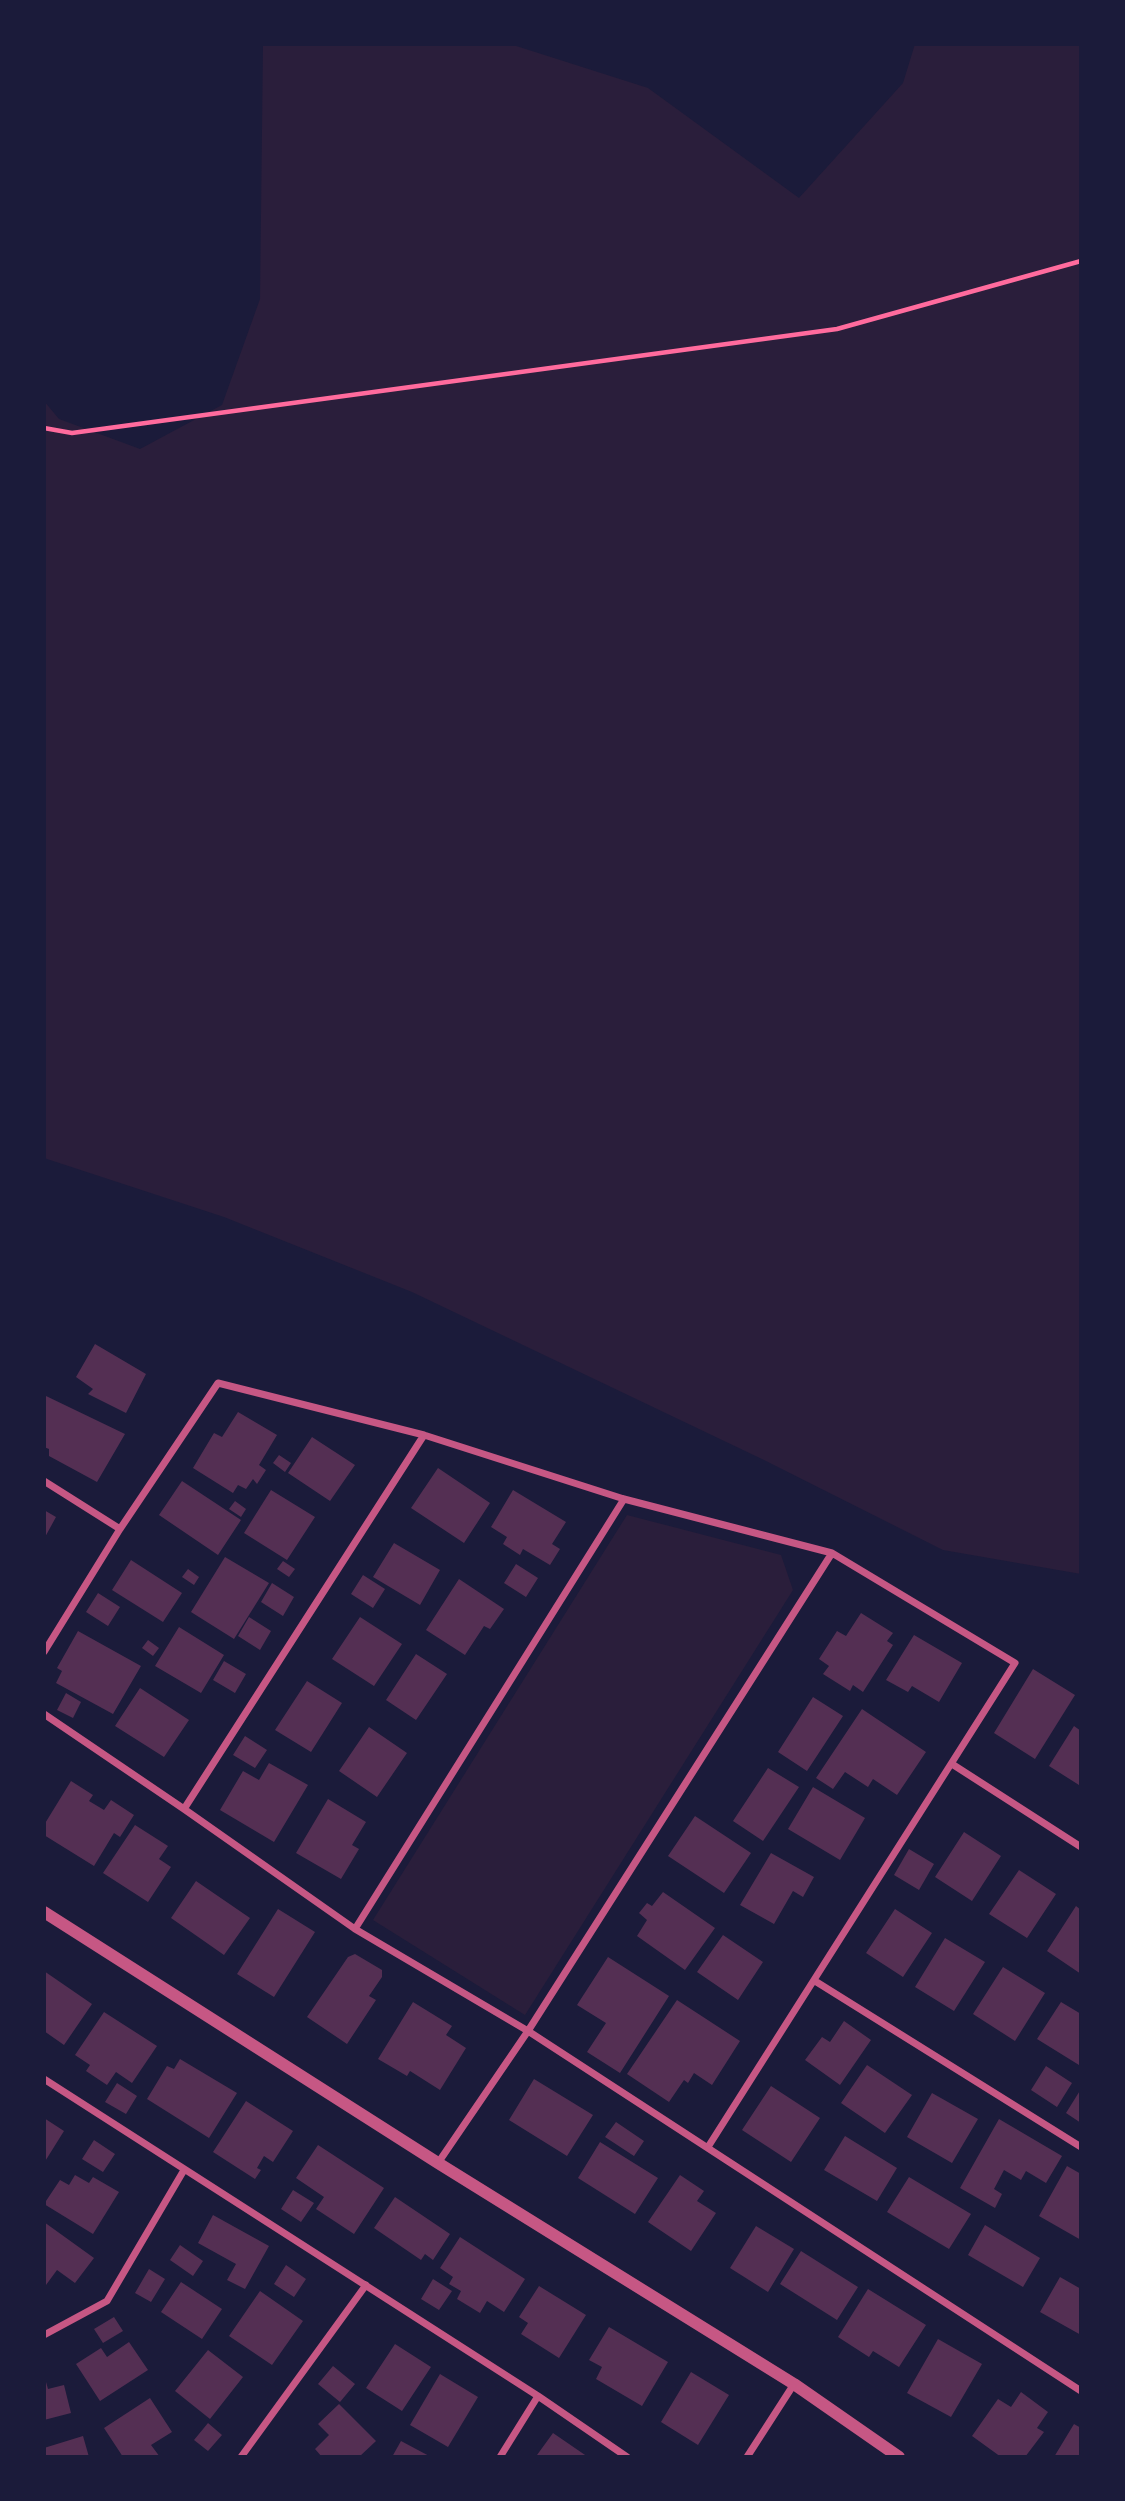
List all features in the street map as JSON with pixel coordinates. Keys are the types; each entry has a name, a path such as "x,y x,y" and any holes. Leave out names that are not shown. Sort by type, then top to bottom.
{"street":[{"path":"44,1652 120,1529 218,1383 424,1436 624,1499 832,1553 1015,1663 708,2147"},
{"path":"184,1809 424,1436"},
{"path":"44,1481 120,1529"},
{"path":"355,1929 624,1499"},
{"path":"438,2162 528,2031 832,1553"},
{"path":"44,1714 355,1929 528,2031 1081,2391"},
{"path":"953,1764 1081,1847"},
{"path":"44,1912 794,2384 899,2457"},
{"path":"815,1981 1081,2147"},
{"path":"44,2079 538,2396 627,2457"},
{"path":"45,2334 107,2301 184,2169"},
{"path":"241,2457 366,2285"},
{"path":"747,2457 794,2384"},
{"path":"500,2457 538,2396"}],"path":[{"path":"44,428 72,433 837,329 1081,261"}],"shaded area":[{"path":"263,44 510,44 648,88 799,198 903,83 915,44 1081,44 1081,1574 943,1550 764,1460 412,1292 224,1217 44,1158 44,401 59,419 140,449 222,405 260,299"},
{"path":"627,1515 781,1555 793,1590 525,2015 373,1920"}],"building":[{"path":"95,1344 146,1374 126,1413 88,1394 93,1389 76,1377"},
{"path":"46,1396 125,1434 97,1482 49,1456 49,1449 44,1447"},
{"path":"238,1412 277,1435 259,1465 266,1470 257,1484 253,1479 246,1489 238,1485 233,1493 193,1468 214,1433 222,1437"},
{"path":"312,1437 355,1465 330,1501 288,1473"},
{"path":"279,1455 291,1463 285,1472 273,1463"},
{"path":"438,1468 490,1503 464,1543 411,1508"},
{"path":"182,1481 241,1520 218,1555 159,1515"},
{"path":"271,1490 315,1517 287,1560 244,1533"},
{"path":"513,1490 566,1522 552,1544 560,1549 550,1565 523,1549 520,1555 503,1544 507,1537 491,1527"},
{"path":"235,1501 246,1509 241,1517 229,1509"},
{"path":"44,1510 56,1517 44,1539"},
{"path":"394,1543 440,1570 420,1605 373,1577"},
{"path":"225,1557 269,1583 234,1639 191,1612"},
{"path":"131,1560 182,1593 163,1622 112,1590"},
{"path":"283,1561 295,1569 289,1577 277,1569"},
{"path":"516,1564 538,1578 526,1597 504,1583"},
{"path":"188,1569 199,1577 194,1585 182,1577"},
{"path":"363,1575 385,1589 373,1608 351,1594"},
{"path":"459,1579 504,1609 490,1629 484,1626 465,1655 426,1630"},
{"path":"272,1583 294,1597 283,1616 261,1602"},
{"path":"98,1593 120,1607 108,1626 86,1612"},
{"path":"861,1613 893,1633 887,1641 893,1645 863,1692 853,1685 850,1691 823,1674 829,1666 819,1659 837,1631 846,1636"},
{"path":"249,1617 271,1631 260,1650 238,1636"},
{"path":"360,1617 402,1644 374,1686 332,1659"},
{"path":"179,1627 224,1655 201,1693 155,1666"},
{"path":"78,1631 141,1666 113,1714 56,1683 62,1671 57,1668"},
{"path":"914,1635 962,1663 939,1702 912,1686 908,1692 886,1680"},
{"path":"148,1640 159,1648 153,1656 142,1648"},
{"path":"416,1654 447,1674 416,1720 386,1700"},
{"path":"224,1661 246,1674 235,1693 213,1680"},
{"path":"1033,1669 1075,1695 1035,1759 994,1733"},
{"path":"307,1681 342,1703 311,1752 275,1730"},
{"path":"140,1688 189,1720 164,1757 115,1726"},
{"path":"66,1693 81,1702 73,1718 57,1710"},
{"path":"813,1697 843,1716 807,1771 778,1752"},
{"path":"862,1709 926,1752 897,1795 873,1779 868,1787 845,1772 833,1789 816,1778"},
{"path":"1074,1726 1081,1731 1079,1785 1049,1766"},
{"path":"369,1727 407,1753 377,1797 339,1771"},
{"path":"245,1736 267,1750 255,1768 233,1755"},
{"path":"269,1763 308,1785 274,1842 220,1810 243,1771 259,1780"},
{"path":"768,1768 799,1787 763,1841 733,1821"},
{"path":"71,1781 93,1795 89,1801 104,1810 111,1800 134,1815 120,1837 114,1833 94,1866 44,1835 44,1825"},
{"path":"813,1787 865,1818 840,1860 788,1829"},
{"path":"328,1799 366,1822 352,1845 359,1849 341,1879 296,1853"},
{"path":"695,1816 751,1853 724,1893 668,1856"},
{"path":"135,1825 168,1846 159,1859 171,1867 148,1902 103,1873"},
{"path":"964,1832 1001,1856 972,1901 935,1877"},
{"path":"909,1849 934,1864 919,1890 894,1875"},
{"path":"771,1853 814,1877 803,1897 793,1891 774,1924 740,1905"},
{"path":"1019,1870 1056,1894 1027,1938 989,1914"},
{"path":"196,1881 250,1918 224,1955 171,1918"},
{"path":"663,1892 715,1928 685,1970 637,1936 647,1920 639,1913 647,1903 652,1906"},
{"path":"1076,1906 1081,1910 1081,1974 1047,1951"},
{"path":"278,1909 315,1932 274,1997 237,1974"},
{"path":"895,1909 932,1933 903,1977 866,1953"},
{"path":"723,1935 763,1962 738,2000 697,1972"},
{"path":"945,1938 985,1962 954,2011 915,1987"},
{"path":"355,1954 382,1970 382,1977 369,1996 376,2000 347,2044 307,2017 348,1957"},
{"path":"608,1957 669,1996 620,2073 587,2052 606,2023 577,2005"},
{"path":"1003,1967 1045,1993 1015,2041 973,2014"},
{"path":"44,1971 92,2004 64,2045 44,2031"},
{"path":"677,2000 740,2041 712,2085 694,2073 688,2083 684,2080 669,2102 627,2074"},
{"path":"413,2002 452,2026 446,2035 466,2048 440,2090 410,2071 407,2076 378,2059"},
{"path":"1061,2002 1081,2014 1079,2065 1037,2039"},
{"path":"104,2012 157,2046 132,2083 116,2072 107,2085 86,2071 90,2065 75,2055"},
{"path":"844,2021 871,2040 840,2085 805,2060 822,2037 830,2042"},
{"path":"180,2059 237,2093 209,2138 147,2099 167,2066 174,2069"},
{"path":"867,2065 912,2095 885,2133 841,2103"},
{"path":"1046,2066 1072,2083 1057,2107 1031,2090"},
{"path":"534,2079 593,2115 567,2156 509,2120"},
{"path":"117,2083 137,2096 126,2114 105,2102"},
{"path":"771,2086 820,2118 791,2162 742,2130"},
{"path":"1081,2089 1081,2123 1066,2113"},
{"path":"932,2093 978,2119 952,2163 907,2137"},
{"path":"246,2101 293,2131 273,2162 264,2156 257,2168 261,2170 255,2179 213,2152"},
{"path":"44,2118 64,2131 44,2163"},
{"path":"999,2119 1062,2156 1046,2183 1026,2171 1021,2180 1004,2170 994,2189 1002,2194 995,2208 960,2188"},
{"path":"616,2122 644,2141 634,2156 605,2137"},
{"path":"845,2136 897,2168 877,2201 824,2170"},
{"path":"94,2140 115,2154 103,2172 82,2159"},
{"path":"600,2142 658,2178 635,2214 578,2178"},
{"path":"318,2145 384,2188 354,2234 316,2209 324,2197 296,2178"},
{"path":"1067,2166 1081,2174 1081,2240 1039,2216"},
{"path":"75,2175 89,2183 93,2177 119,2192 93,2234 44,2204 60,2180 69,2185"},
{"path":"680,2175 704,2191 697,2201 716,2213 691,2251 648,2222"},
{"path":"909,2177 971,2214 949,2249 887,2212"},
{"path":"293,2190 314,2203 301,2222 281,2209"},
{"path":"395,2197 450,2234 433,2260 425,2254 421,2260 374,2228"},
{"path":"213,2215 269,2246 245,2289 227,2280 236,2264 198,2243"},
{"path":"44,2222 94,2258 75,2283 57,2270 46,2285 44,2283"},
{"path":"985,2225 1040,2258 1023,2287 968,2255"},
{"path":"756,2226 794,2249 768,2292 730,2268"},
{"path":"460,2237 525,2279 504,2312 487,2301 480,2313 457,2299 461,2291 449,2284 453,2277 440,2268"},
{"path":"180,2245 203,2261 193,2276 170,2260"},
{"path":"801,2251 858,2287 837,2320 780,2284"},
{"path":"286,2265 306,2279 294,2297 274,2284"},
{"path":"149,2269 165,2279 151,2302 135,2293"},
{"path":"1060,2277 1081,2289 1081,2335 1040,2312"},
{"path":"433,2279 452,2291 439,2310 421,2299"},
{"path":"181,2282 222,2309 202,2339 161,2312"},
{"path":"539,2286 586,2315 559,2358 521,2334 528,2323 519,2317"},
{"path":"868,2289 926,2325 899,2367 873,2351 869,2357 838,2337"},
{"path":"260,2291 303,2321 272,2365 229,2336"},
{"path":"114,2317 123,2331 103,2343 94,2329"},
{"path":"609,2327 668,2362 642,2406 596,2379 602,2367 589,2360"},
{"path":"938,2339 982,2364 951,2417 907,2393"},
{"path":"129,2342 148,2370 100,2401 76,2364 101,2348 107,2357"},
{"path":"395,2344 431,2367 402,2411 366,2388"},
{"path":"208,2350 243,2377 210,2419 175,2391"},
{"path":"333,2366 355,2384 340,2402 318,2384"},
{"path":"691,2372 729,2395 698,2445 661,2422"},
{"path":"440,2374 478,2397 448,2447 410,2425"},
{"path":"44,2375 48,2389 64,2385 71,2413 44,2420"},
{"path":"1021,2392 1048,2412 1037,2428 1044,2432 1025,2457 1001,2457 972,2436 998,2399 1011,2407"},
{"path":"150,2398 172,2432 151,2445 160,2457 123,2457 104,2428"},
{"path":"339,2404 376,2441 359,2457 322,2457 315,2449 329,2435 318,2424"},
{"path":"208,2423 222,2435 208,2451 194,2440"},
{"path":"1074,2424 1081,2428 1081,2457 1054,2457"},
{"path":"553,2433 588,2457 539,2457 537,2455"},
{"path":"83,2436 89,2457 44,2457 44,2448"},
{"path":"401,2441 431,2457 392,2457"}]}
